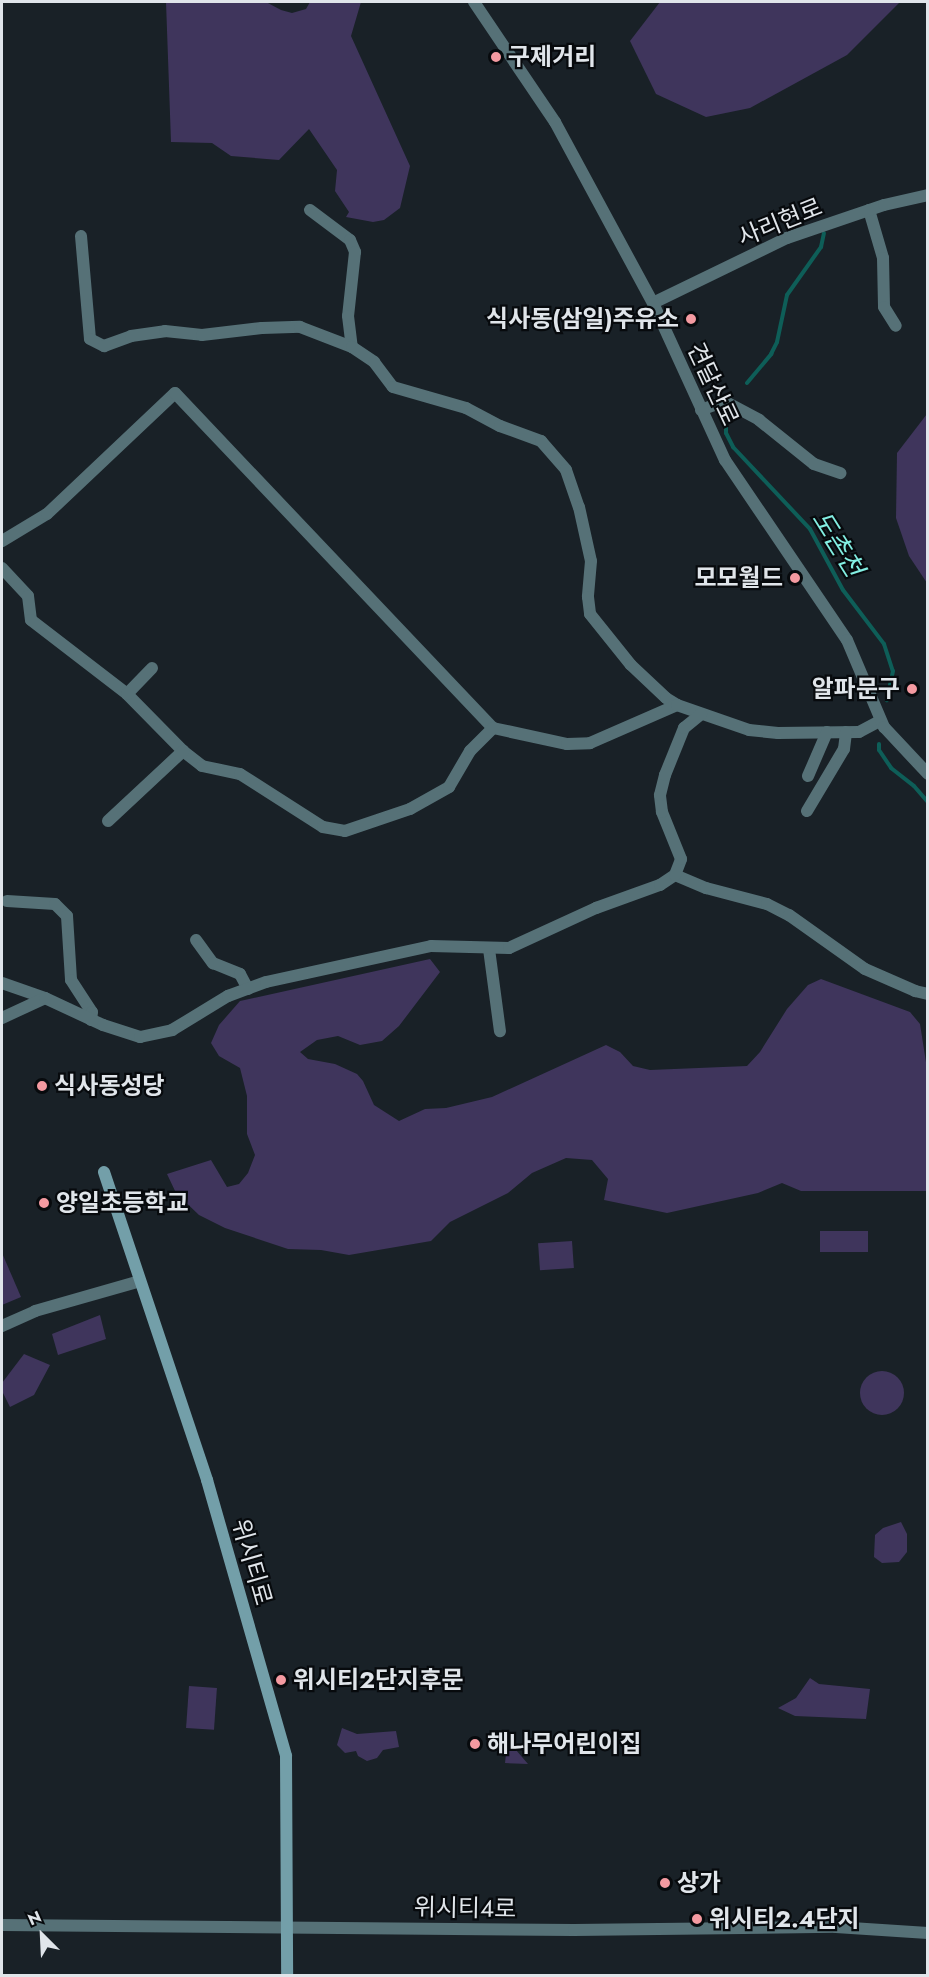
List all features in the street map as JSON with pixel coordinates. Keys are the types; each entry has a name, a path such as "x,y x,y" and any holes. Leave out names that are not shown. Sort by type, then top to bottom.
{"main road":[{"name":"위시티로","path":"104,1172 207,1480 286,1756 287,1976"}],"street":[{"name":"견달산로","path":"474,2 555,122 653,303 725,460 848,640 880,721 927,774"},
{"name":"사리현로","path":"653,303 787,238 869,210 927,195"},
{"path":"310,210 350,240 355,252 348,316 352,347"},
{"path":"869,210 883,258 884,307 896,326"},
{"path":"81,236 90,339 104,346 131,336 165,331 202,335 262,328 300,327 352,347 374,362 393,387 466,408 500,426 541,441 566,470 579,507 591,561 588,597 590,614 630,665 677,705 749,730 778,734 859,732 880,721"},
{"path":"2,541 46,514 175,393 493,728 567,744 590,743 677,705"},
{"path":"701,410 724,401 759,420 814,464 840,473"},
{"path":"2,568 28,596 31,620 127,694 183,751 202,766 240,774 323,827 345,831 410,809 449,787 470,751 493,728"},
{"path":"127,694 152,668"},
{"path":"2,983 45,998 91,1020 140,1037 172,1030 228,996 248,989 431,946 509,948 596,908 660,885 675,875 681,859 662,812 660,795 665,775 684,728 701,714"},
{"path":"808,776 827,732"},
{"path":"807,811 844,749 846,732"},
{"path":"108,821 183,751"},
{"path":"675,875 706,888 767,904 789,915 865,969 907,988 927,994"},
{"path":"6,901 55,904 67,916 71,980 92,1012 91,1020"},
{"path":"196,940 213,963 240,974 248,989"},
{"path":"489,949 500,1031"},
{"path":"2,1018 45,998"},
{"path":"2,1326 35,1311 140,1281"},
{"name":"위시티4로","path":"2,1925 553,1930 836,1927 927,1933"}],"shaded area":[{"path":"166,2 266,2 292,13 306,9 310,2 361,2 351,36 410,166 400,208 384,220 373,222 346,217 349,212 335,191 337,170 309,129 279,160 231,156 212,143 171,142"},
{"path":"660,2 900,2 847,55 750,108 706,117 656,94 630,41"},
{"path":"927,414 927,583 909,556 896,518 897,453"},
{"path":"430,959 440,972 399,1026 382,1041 360,1045 338,1036 317,1040 300,1052 308,1059 335,1064 357,1074 363,1081 374,1105 399,1121 425,1109 446,1108 492,1097 606,1045 620,1052 633,1066 650,1070 747,1066 760,1052 787,1009 808,985 821,979 910,1012 920,1024 928,1075 927,1191 801,1191 782,1183 758,1193 667,1213 604,1200 608,1179 592,1160 566,1158 532,1173 508,1193 450,1222 431,1241 349,1255 321,1250 288,1249 225,1228 199,1215 176,1193 167,1174 211,1160 227,1187 239,1184 248,1173 255,1155 247,1134 247,1096 240,1068 219,1056 211,1043 219,1025 240,1001"},
{"path":"820,1231 868,1231 868,1252 820,1252"},
{"path":"572,1241 574,1268 540,1270 538,1243"},
{"path":"2,1253 21,1297 2,1305"},
{"path":"100,1315 106,1339 58,1355 52,1334"},
{"path":"24,1354 50,1365 34,1395 10,1407 2,1391 2,1383"},
{"path":"882,1371 891,1372 898,1377 903,1384 903,1402 898,1409 891,1414 882,1415 873,1414 866,1409 861,1402 860,1393 861,1384 866,1377 873,1372"},
{"path":"901,1522 907,1534 907,1552 899,1562 882,1563 874,1557 875,1535 883,1528"},
{"path":"810,1678 819,1684 870,1689 866,1719 795,1716 778,1708 796,1698"},
{"path":"189,1686 217,1688 214,1730 186,1728"},
{"path":"342,1728 357,1734 396,1731 399,1747 383,1750 377,1758 367,1761 358,1756 356,1751 345,1753 337,1745"},
{"path":"508,1735 516,1735 516,1750 528,1764 505,1763"}],"waterway":[{"name":"도촌천","path":"747,383 771,354 777,342 787,295 821,247 824,233"},
{"name":"도촌천","path":"726,421 726,433 733,447 810,529 843,590 884,644 893,671 887,700"},
{"name":"도촌천","path":"879,744 879,750 891,768 914,786 928,802"}],"place":[{"name":"구제거리","path":"496,57"},
{"name":"식사동(삼일)주유소","path":"691,319"},
{"name":"모모월드","path":"795,578"},
{"name":"알파문구","path":"912,689"},
{"name":"식사동성당","path":"42,1086"},
{"name":"양일초등학교","path":"44,1203"},
{"name":"위시티2단지후문","path":"281,1680"},
{"name":"해나무어린이집","path":"475,1744"},
{"name":"상가","path":"665,1883"},
{"name":"위시티2.4단지","path":"697,1919"}]}
